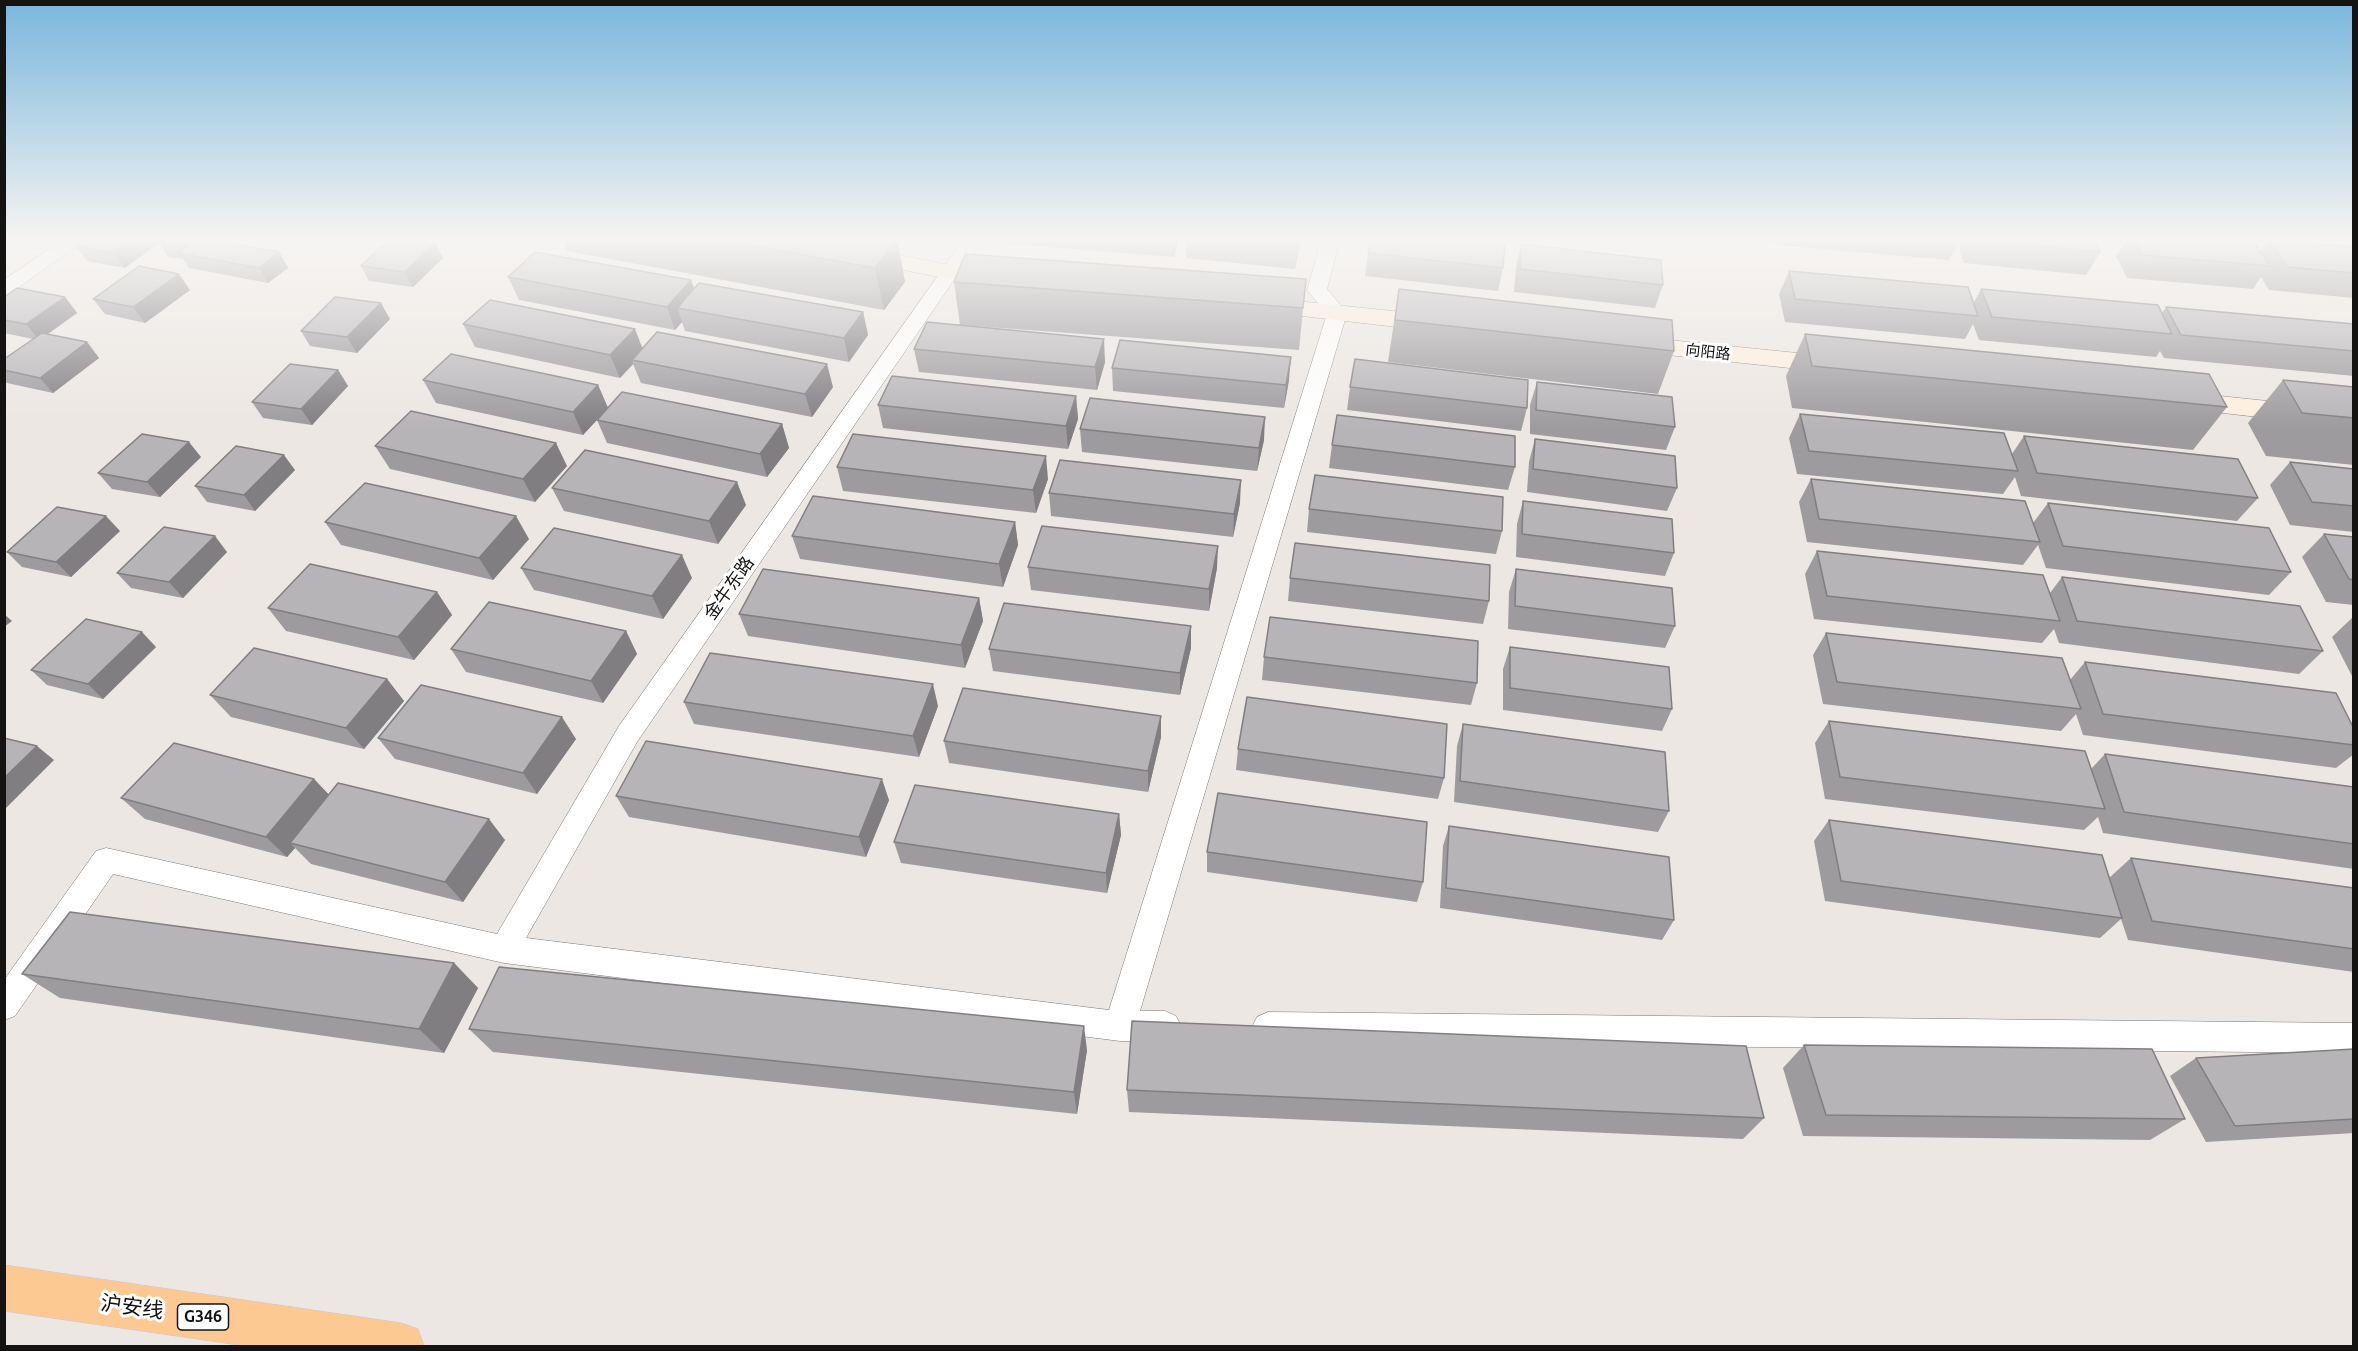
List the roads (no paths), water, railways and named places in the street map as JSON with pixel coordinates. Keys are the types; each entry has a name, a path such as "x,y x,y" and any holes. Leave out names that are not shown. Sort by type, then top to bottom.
{"highway":[{"name":"沪安线","path":"4,1288 401,1347"}],"street":[{"name":"金牛东路","path":"504,948 628,734 929,302"},
{"path":"1232,302 1467,327"},
{"path":"1327,302 1337,313"},
{"path":"1120,1026 1337,313"},
{"name":"向阳路","path":"1609,342 1857,367"},
{"path":"2153,398 2354,418"},
{"path":"4,1006 106,860 504,948 1120,1026 1192,1027"},
{"path":"1240,1027 2354,1038"}]}
